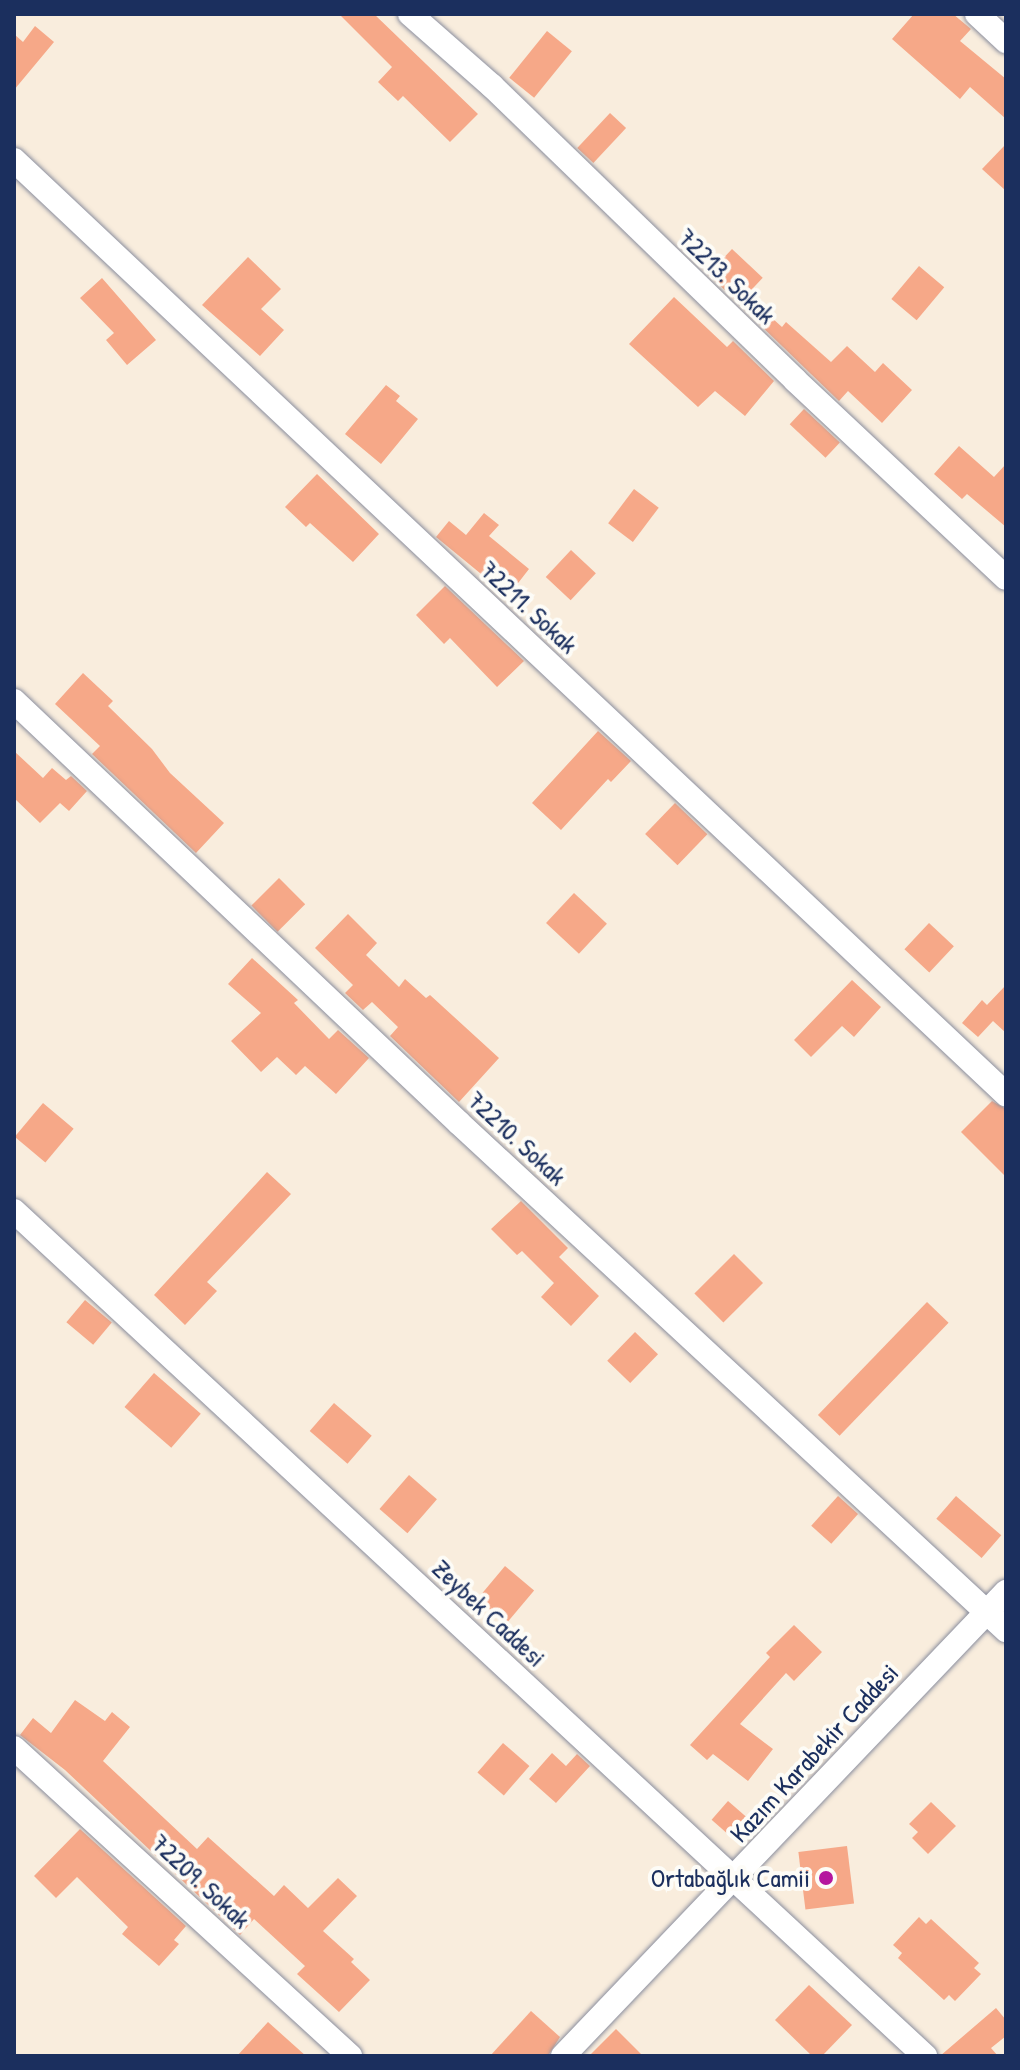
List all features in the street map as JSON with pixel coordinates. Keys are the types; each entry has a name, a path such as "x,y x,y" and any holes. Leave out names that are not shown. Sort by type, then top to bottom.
{"street":[{"name":"72213. Sokak","path":"410,14 492,86 784,370 1006,578"},
{"path":"977,14 1006,41"},
{"name":"72211. Sokak","path":"14,160 1006,1094"},
{"name":"72210. Sokak","path":"14,701 459,1123 1006,1630"},
{"name":"Zeybek Caddesi","path":"14,1211 925,2056"},
{"name":"Kazım Karabekir Caddesi","path":"563,2056 1006,1592"},
{"name":"72209. Sokak","path":"14,1748 350,2056"}],"building":[{"path":"339,14 374,14 478,114 450,142 403,96 398,101 378,82 392,67"},
{"path":"914,14 953,14 971,29 960,41 1006,79 1006,119 970,87 960,99 892,39"},
{"path":"35,26 54,42 14,90 14,34 23,42"},
{"path":"547,31 572,51 534,98 509,78"},
{"path":"610,113 626,128 593,163 577,148"},
{"path":"1006,144 1006,191 982,169"},
{"path":"732,249 763,278 739,303 708,275"},
{"path":"248,257 281,289 261,309 284,330 260,356 202,305"},
{"path":"919,266 944,287 917,320 891,299"},
{"path":"102,278 156,340 127,365 106,340 114,333 80,298"},
{"path":"674,297 727,347 733,341 774,381 745,416 715,391 698,407 629,344"},
{"path":"762,309 782,327 786,322 831,362 847,346 875,372 883,363 912,390 882,423 848,391 839,401 753,318"},
{"path":"386,385 400,396 396,401 418,419 381,464 345,434"},
{"path":"804,409 840,442 826,458 790,424"},
{"path":"959,446 994,477 1006,464 1006,527 967,494 962,499 934,474"},
{"path":"317,474 379,534 353,562 310,523 306,527 285,507"},
{"path":"634,489 659,508 633,542 608,523"},
{"path":"484,513 499,525 489,536 529,569 508,596 436,537 449,521 466,535"},
{"path":"571,550 596,573 571,600 546,577"},
{"path":"445,586 524,661 497,687 450,638 444,644 416,615"},
{"path":"83,673 113,701 108,706 152,749 170,773 224,823 196,853 92,754 100,746 55,704"},
{"path":"598,731 631,761 611,782 608,779 561,830 532,803"},
{"path":"14,751 43,778 52,768 66,780 71,776 87,791 69,811 60,803 40,823 14,798"},
{"path":"675,803 707,834 677,865 645,834"},
{"path":"279,878 305,904 278,932 251,906"},
{"path":"574,893 607,924 579,954 546,923"},
{"path":"348,914 377,943 366,955 399,987 405,979 426,998 430,995 499,1058 459,1102 390,1036 398,1027 372,1002 363,1010 345,993 353,985 315,948"},
{"path":"929,923 954,946 929,973 904,949"},
{"path":"252,958 298,1000 294,1003 329,1039 338,1030 369,1058 336,1094 305,1066 296,1075 277,1057 261,1072 231,1041 261,1013 228,984"},
{"path":"852,980 881,1007 854,1037 842,1026 811,1057 794,1040"},
{"path":"1006,985 1006,1033 993,1021 978,1037 962,1023 982,1000 987,1005"},
{"path":"992,1101 1006,1109 1006,1177 961,1132"},
{"path":"43,1103 74,1129 45,1162 15,1137"},
{"path":"267,1172 291,1194 207,1282 217,1291 185,1325 154,1295"},
{"path":"521,1201 568,1248 559,1257 599,1296 571,1326 541,1297 554,1283 522,1251 517,1255 491,1229"},
{"path":"734,1254 763,1283 723,1323 694,1294"},
{"path":"85,1300 112,1322 93,1345 66,1322"},
{"path":"927,1302 949,1323 840,1436 818,1415"},
{"path":"635,1332 658,1354 630,1383 607,1361"},
{"path":"154,1373 201,1414 171,1448 124,1407"},
{"path":"334,1403 372,1436 347,1464 310,1431"},
{"path":"409,1475 437,1499 407,1533 379,1509"},
{"path":"838,1496 858,1514 831,1544 811,1526"},
{"path":"956,1496 1001,1535 982,1558 936,1519"},
{"path":"505,1566 534,1590 506,1623 477,1599"},
{"path":"794,1625 822,1652 794,1681 786,1673 740,1724 773,1749 748,1781 713,1754 707,1760 690,1745 770,1657 766,1653"},
{"path":"75,1700 105,1721 112,1712 130,1727 103,1761 197,1849 208,1837 274,1896 284,1885 308,1908 338,1878 357,1896 323,1931 354,1959 351,1962 370,1980 339,2012 297,1974 305,1966 254,1919 240,1935 65,1770 20,1735 33,1718 51,1733"},
{"path":"503,1743 529,1766 504,1795 477,1772"},
{"path":"552,1753 566,1766 577,1754 590,1766 556,1803 529,1779"},
{"path":"728,1801 750,1820 733,1839 712,1820"},
{"path":"931,1802 956,1826 928,1854 912,1838 918,1832 909,1824"},
{"path":"80,1829 186,1926 174,1940 179,1944 159,1966 122,1934 128,1927 77,1877 56,1898 34,1876"},
{"name":"Ortabağlık Camii","path":"847,1846 854,1904 805,1910 798,1852"},
{"path":"919,1917 926,1924 931,1919 979,1963 974,1968 981,1974 955,2001 949,1995 944,2000 898,1958 902,1953 893,1945"},
{"path":"809,1985 852,2025 822,2056 812,2056 775,2020"},
{"path":"996,2008 1006,2020 1006,2036 991,2048 998,2056 940,2056"},
{"path":"531,2011 560,2037 548,2056 490,2056"},
{"path":"268,2022 306,2056 237,2056"},
{"path":"616,2029 643,2056 589,2056"}],"place":[{"name":"Ortabağlık Camii","path":"826,1878"}]}
